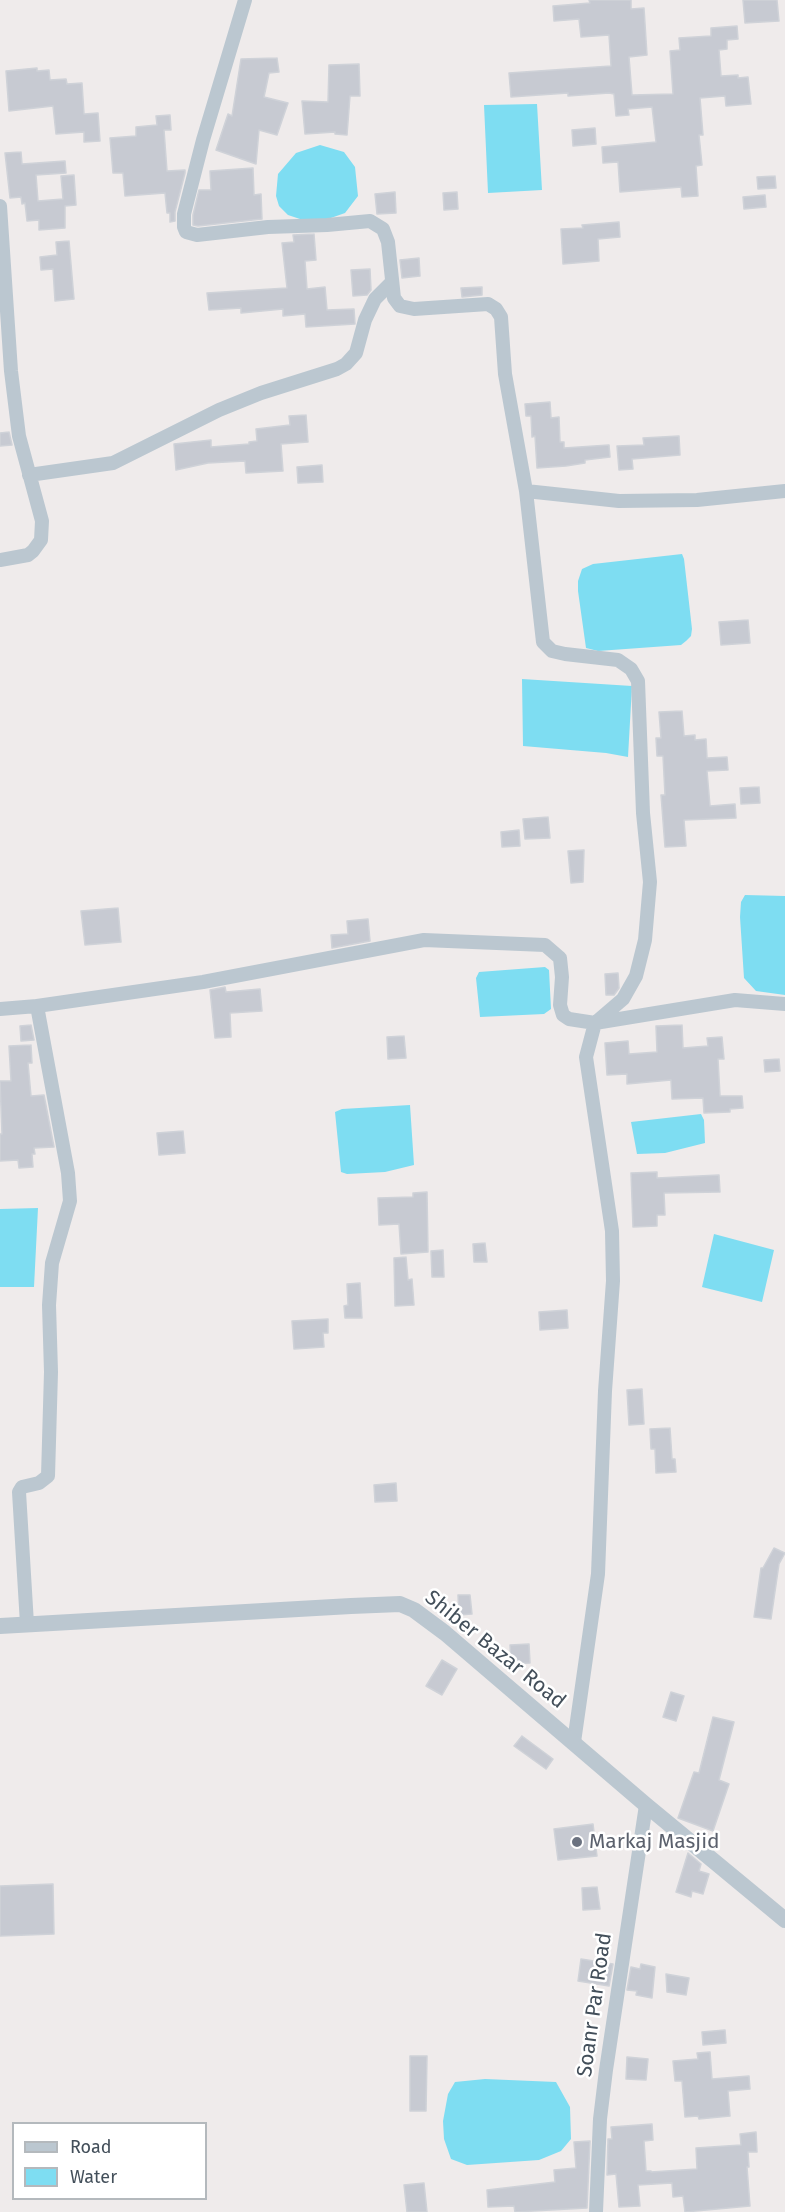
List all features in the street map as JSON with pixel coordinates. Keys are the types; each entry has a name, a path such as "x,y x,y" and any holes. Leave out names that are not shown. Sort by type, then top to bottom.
{"street":[{"path":"245,0 203,140 184,214 186,232 197,235 268,226 327,225 370,221 383,229 388,242 394,298 400,306 414,309 488,304 496,309 501,317 505,374 526,491 543,642 552,651 618,660 631,669 638,681 643,813 650,882 645,940 636,976 623,999 595,1023 586,1057 612,1231 613,1281 605,1391 598,1574 574,1742"},
{"path":"0,206 11,371 19,436 42,521 41,540 28,555 0,560"},
{"path":"29,475 113,462 230,405 337,369 346,364 356,353 365,320 375,299 392,282"},
{"path":"526,491 620,501 697,500 785,491"},
{"path":"0,1010 203,982 424,940 545,945 560,958 562,977 559,996 562,1015 569,1019 595,1023 735,1000 785,1004"},
{"path":"27,1624 19,1492 22,1487 39,1483 48,1476 51,1372 49,1305 52,1263 70,1201 68,1173 37,1006"},
{"name":"Shiber Bazar Road","path":"0,1626 400,1604 414,1610 446,1633 646,1805 785,1920"},
{"name":"Soanr Par Road","path":"596,2212 600,2119 606,2070 646,1805"}],"water":[{"path":"537,104 542,190 488,193 484,105"},
{"path":"320,145 344,152 355,167 358,196 345,213 328,219 303,220 288,215 279,206 276,196 278,174 296,153"},
{"path":"682,554 692,629 691,636 686,641 681,645 598,651 586,648 578,591 582,569 593,564"},
{"path":"522,679 632,686 628,757 523,746"},
{"path":"745,895 785,896 785,995 756,991 744,978 740,917 741,902"},
{"path":"545,967 549,970 551,1009 544,1014 480,1017 476,978 479,972"},
{"path":"410,1105 414,1165 385,1172 347,1174 341,1172 335,1112 342,1109"},
{"path":"701,1114 704,1120 705,1143 665,1153 637,1154 631,1122"},
{"path":"38,1208 34,1287 0,1287 0,1209"},
{"path":"714,1234 774,1250 762,1302 702,1287"},
{"path":"485,2079 556,2082 570,2107 571,2139 561,2151 539,2160 467,2165 451,2159 444,2139 443,2121 448,2094 455,2082"}],"building":[{"path":"589,0 631,0 631,9 644,8 647,55 629,57 632,95 673,94 670,51 680,50 679,38 711,36 711,28 737,26 738,39 727,40 727,49 719,50 721,76 748,77 751,104 726,106 725,96 700,98 703,135 699,135 702,165 696,166 698,196 682,197 681,187 620,192 618,162 603,163 602,147 656,142 652,107 628,109 629,115 616,116 614,94 609,93 511,97 509,73 611,66 609,35 581,37 579,19 554,21 553,6 590,3"},
{"path":"743,0 777,0 779,21 745,23"},
{"path":"277,58 279,72 269,73 264,97 288,103 277,135 259,130 256,164 216,150 228,114 232,116 241,59"},
{"path":"359,64 360,96 350,96 347,135 335,134 335,132 305,134 302,101 328,102 329,65"},
{"path":"37,68 37,71 49,70 50,80 66,79 67,84 82,83 84,114 98,113 100,141 84,142 84,132 56,134 53,106 9,111 6,71"},
{"path":"170,115 171,130 164,130 167,171 185,170 185,173 175,212 175,221 170,222 165,193 125,196 123,173 113,173 110,138 136,136 136,127 157,125 156,116"},
{"path":"595,128 596,144 573,146 572,130"},
{"path":"21,152 22,164 65,161 66,173 36,175 38,201 63,199 61,176 74,175 76,205 65,206 65,228 39,230 39,220 27,221 25,203 22,204 21,197 10,198 5,153"},
{"path":"253,168 254,195 261,194 262,219 193,225 199,190 211,190 210,171"},
{"path":"775,176 776,188 758,189 757,177"},
{"path":"395,192 396,213 377,214 375,194"},
{"path":"457,192 458,209 444,210 443,193"},
{"path":"765,195 766,207 744,209 743,197"},
{"path":"619,222 620,237 598,239 599,261 563,264 561,229"},
{"path":"314,234 316,260 305,261 307,289 325,287 327,310 354,309 355,324 306,327 305,314 283,316 283,309 241,313 241,308 209,310 207,293 287,288 282,243 294,242 293,235"},
{"path":"69,241 74,299 55,301 53,269 41,270 40,257 57,255 56,242"},
{"path":"419,258 420,276 402,278 400,260"},
{"path":"370,269 371,290 367,295 353,296 351,270"},
{"path":"482,287 482,295 462,297 461,288"},
{"path":"550,402 551,418 559,417 560,442 564,442 564,448 609,445 610,457 585,460 585,463 566,466 537,468 535,436 532,437 531,416 526,416 525,404"},
{"path":"306,415 308,442 281,444 283,471 246,473 245,461 208,463 176,470 174,444 211,440 211,447 249,444 249,442 257,441 256,429 290,425 289,416"},
{"path":"9,432 12,445 0,446 0,433"},
{"path":"679,436 680,455 632,459 633,469 619,470 617,446 644,445 643,438"},
{"path":"322,465 323,482 298,483 297,467"},
{"path":"748,620 750,643 721,645 719,622"},
{"path":"682,711 684,736 695,735 695,740 706,739 707,758 727,757 728,770 707,771 710,806 735,804 736,818 684,820 686,846 665,847 661,795 665,795 663,756 657,756 656,738 661,738 659,712"},
{"path":"759,787 760,803 741,804 740,788"},
{"path":"548,817 550,838 525,839 523,819"},
{"path":"519,830 520,846 502,847 501,832"},
{"path":"584,850 583,882 571,883 568,851"},
{"path":"118,908 121,942 85,945 81,911"},
{"path":"368,919 370,941 332,948 331,935 348,934 347,921"},
{"path":"618,973 619,988 614,995 606,995 605,974"},
{"path":"225,987 226,992 260,989 262,1011 230,1013 231,1037 215,1038 210,990"},
{"path":"31,1025 34,1040 21,1041 20,1026"},
{"path":"682,1025 683,1048 708,1046 707,1038 722,1037 724,1059 718,1059 720,1096 742,1096 743,1108 730,1109 730,1112 704,1113 703,1098 672,1099 671,1080 627,1084 627,1074 607,1075 605,1043 628,1041 629,1054 657,1052 656,1026"},
{"path":"404,1036 406,1058 388,1059 387,1037"},
{"path":"31,1045 32,1063 28,1063 31,1096 44,1095 54,1147 34,1148 33,1167 19,1168 18,1160 0,1161 0,1134 2,1134 0,1081 11,1081 9,1046"},
{"path":"779,1059 780,1071 765,1072 764,1060"},
{"path":"183,1131 185,1153 159,1155 157,1133"},
{"path":"657,1172 657,1178 719,1175 720,1192 664,1193 665,1215 657,1215 657,1226 633,1227 631,1173"},
{"path":"427,1192 428,1252 401,1254 399,1224 379,1225 378,1198 413,1197 413,1193"},
{"path":"485,1243 487,1262 474,1262 473,1244"},
{"path":"443,1250 444,1277 432,1277 431,1251"},
{"path":"406,1257 408,1280 412,1279 414,1305 395,1306 394,1258"},
{"path":"360,1283 362,1318 345,1318 344,1306 348,1305 347,1284"},
{"path":"567,1310 568,1328 540,1330 539,1312"},
{"path":"328,1319 328,1333 323,1333 324,1347 294,1349 292,1321"},
{"path":"642,1389 644,1424 629,1425 627,1390"},
{"path":"670,1428 672,1459 675,1459 676,1472 656,1473 655,1449 651,1449 650,1429"},
{"path":"396,1483 397,1501 375,1502 374,1485"},
{"path":"774,1548 785,1553 779,1564 771,1619 754,1617 761,1568"},
{"path":"458,1595 470,1595 472,1614 459,1615"},
{"path":"529,1644 530,1663 511,1664 510,1645"},
{"path":"442,1660 457,1669 442,1695 426,1686"},
{"path":"671,1692 684,1696 676,1721 663,1717"},
{"path":"713,1717 734,1722 719,1780 729,1784 713,1831 678,1818 694,1772 699,1773"},
{"path":"522,1736 553,1759 546,1769 514,1746"},
{"path":"593,1824 597,1856 558,1860 554,1829"},
{"path":"688,1853 701,1864 699,1871 709,1874 703,1894 692,1891 691,1897 676,1892"},
{"path":"53,1884 54,1934 0,1936 0,1886"},
{"path":"597,1887 600,1909 583,1910 582,1888"},
{"path":"581,1959 613,1964 609,1986 578,1981"},
{"path":"641,1964 655,1967 652,1998 636,1995 637,1991 627,1990 631,1967 640,1969"},
{"path":"666,1974 689,1978 686,1995 667,1992"},
{"path":"725,2030 726,2043 703,2045 702,2032"},
{"path":"710,2052 712,2079 749,2076 750,2089 728,2091 730,2116 699,2119 698,2116 685,2117 682,2081 675,2081 673,2061 698,2059 697,2053"},
{"path":"410,2056 427,2056 426,2111 410,2111"},
{"path":"627,2057 648,2059 646,2080 626,2079"},
{"path":"652,2124 653,2140 644,2141 646,2171 651,2172 697,2169 696,2148 741,2145 740,2134 756,2132 757,2152 748,2152 750,2206 685,2212 683,2196 673,2197 672,2183 638,2185 640,2206 619,2207 616,2174 607,2175 608,2139 612,2139 611,2127"},
{"path":"590,2141 587,2208 515,2212 514,2206 488,2207 487,2190 555,2182 554,2170 576,2168 574,2142"},
{"path":"424,2183 427,2212 407,2212 404,2185"}],"place":[{"name":"Markaj Masjid","path":"577,1842"}]}
